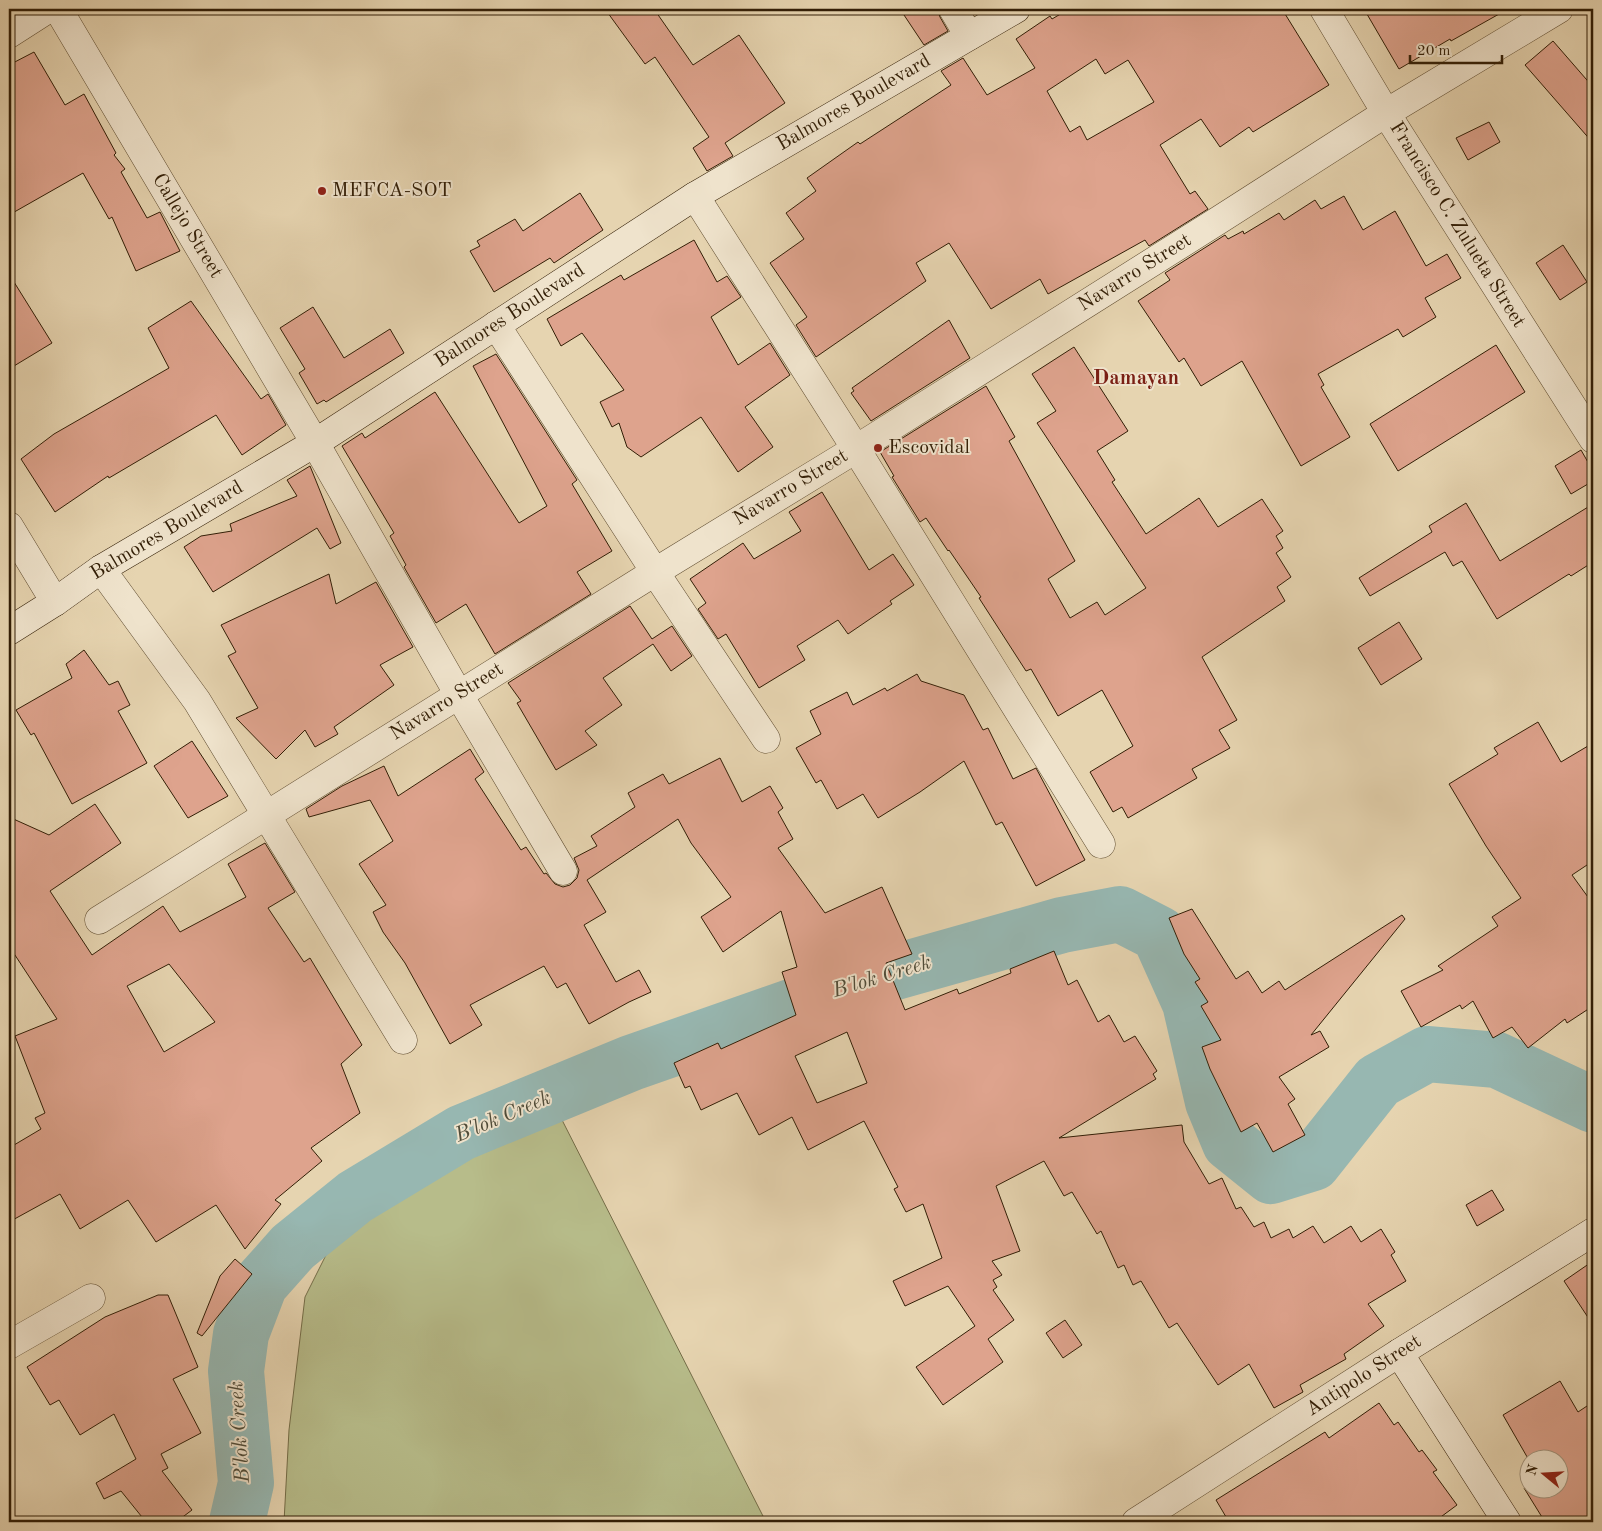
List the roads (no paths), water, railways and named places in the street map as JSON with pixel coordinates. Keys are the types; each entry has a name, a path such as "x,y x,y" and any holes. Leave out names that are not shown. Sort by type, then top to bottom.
{"street":[{"path":"9,34 48,9"},
{"name":"Callejo Street","path":"58,9 315,443 562,871"},
{"path":"953,9 969,36"},
{"name":"Balmores Boulevard","path":"9,631 55,602 101,569 315,443 695,196 1016,9"},
{"name":"Francisco C. Zulueta Street","path":"1324,9 1386,113 1593,439"},
{"name":"Navarro Street","path":"99,920 655,572 856,449 1386,113 1560,9"},
{"path":"695,196 856,449 1101,844"},
{"path":"496,326 655,572 766,739"},
{"path":"9,526 55,602"},
{"path":"101,569 197,701 265,816 403,1040"},
{"name":"Antipolo Street","path":"1136,1522 1399,1353 1593,1232"},
{"path":"9,1345 91,1298"},
{"path":"1399,1353 1507,1522"}],"waterway":[{"name":"B'lok Creek","path":"237,1522 246,1483 236,1371 241,1334 260,1284 293,1247 355,1197 461,1133 631,1063 874,978 1062,925 1120,914 1159,934 1190,1003 1213,1102 1230,1143 1271,1176 1313,1163 1378,1081 1427,1054 1497,1060 1593,1105"}],"place":[{"name":"MEFCA-SOT","path":"322,191"},
{"name":"Escovidal","path":"878,448"}],"district":[{"name":"Damayan","path":"1136,378"}]}
